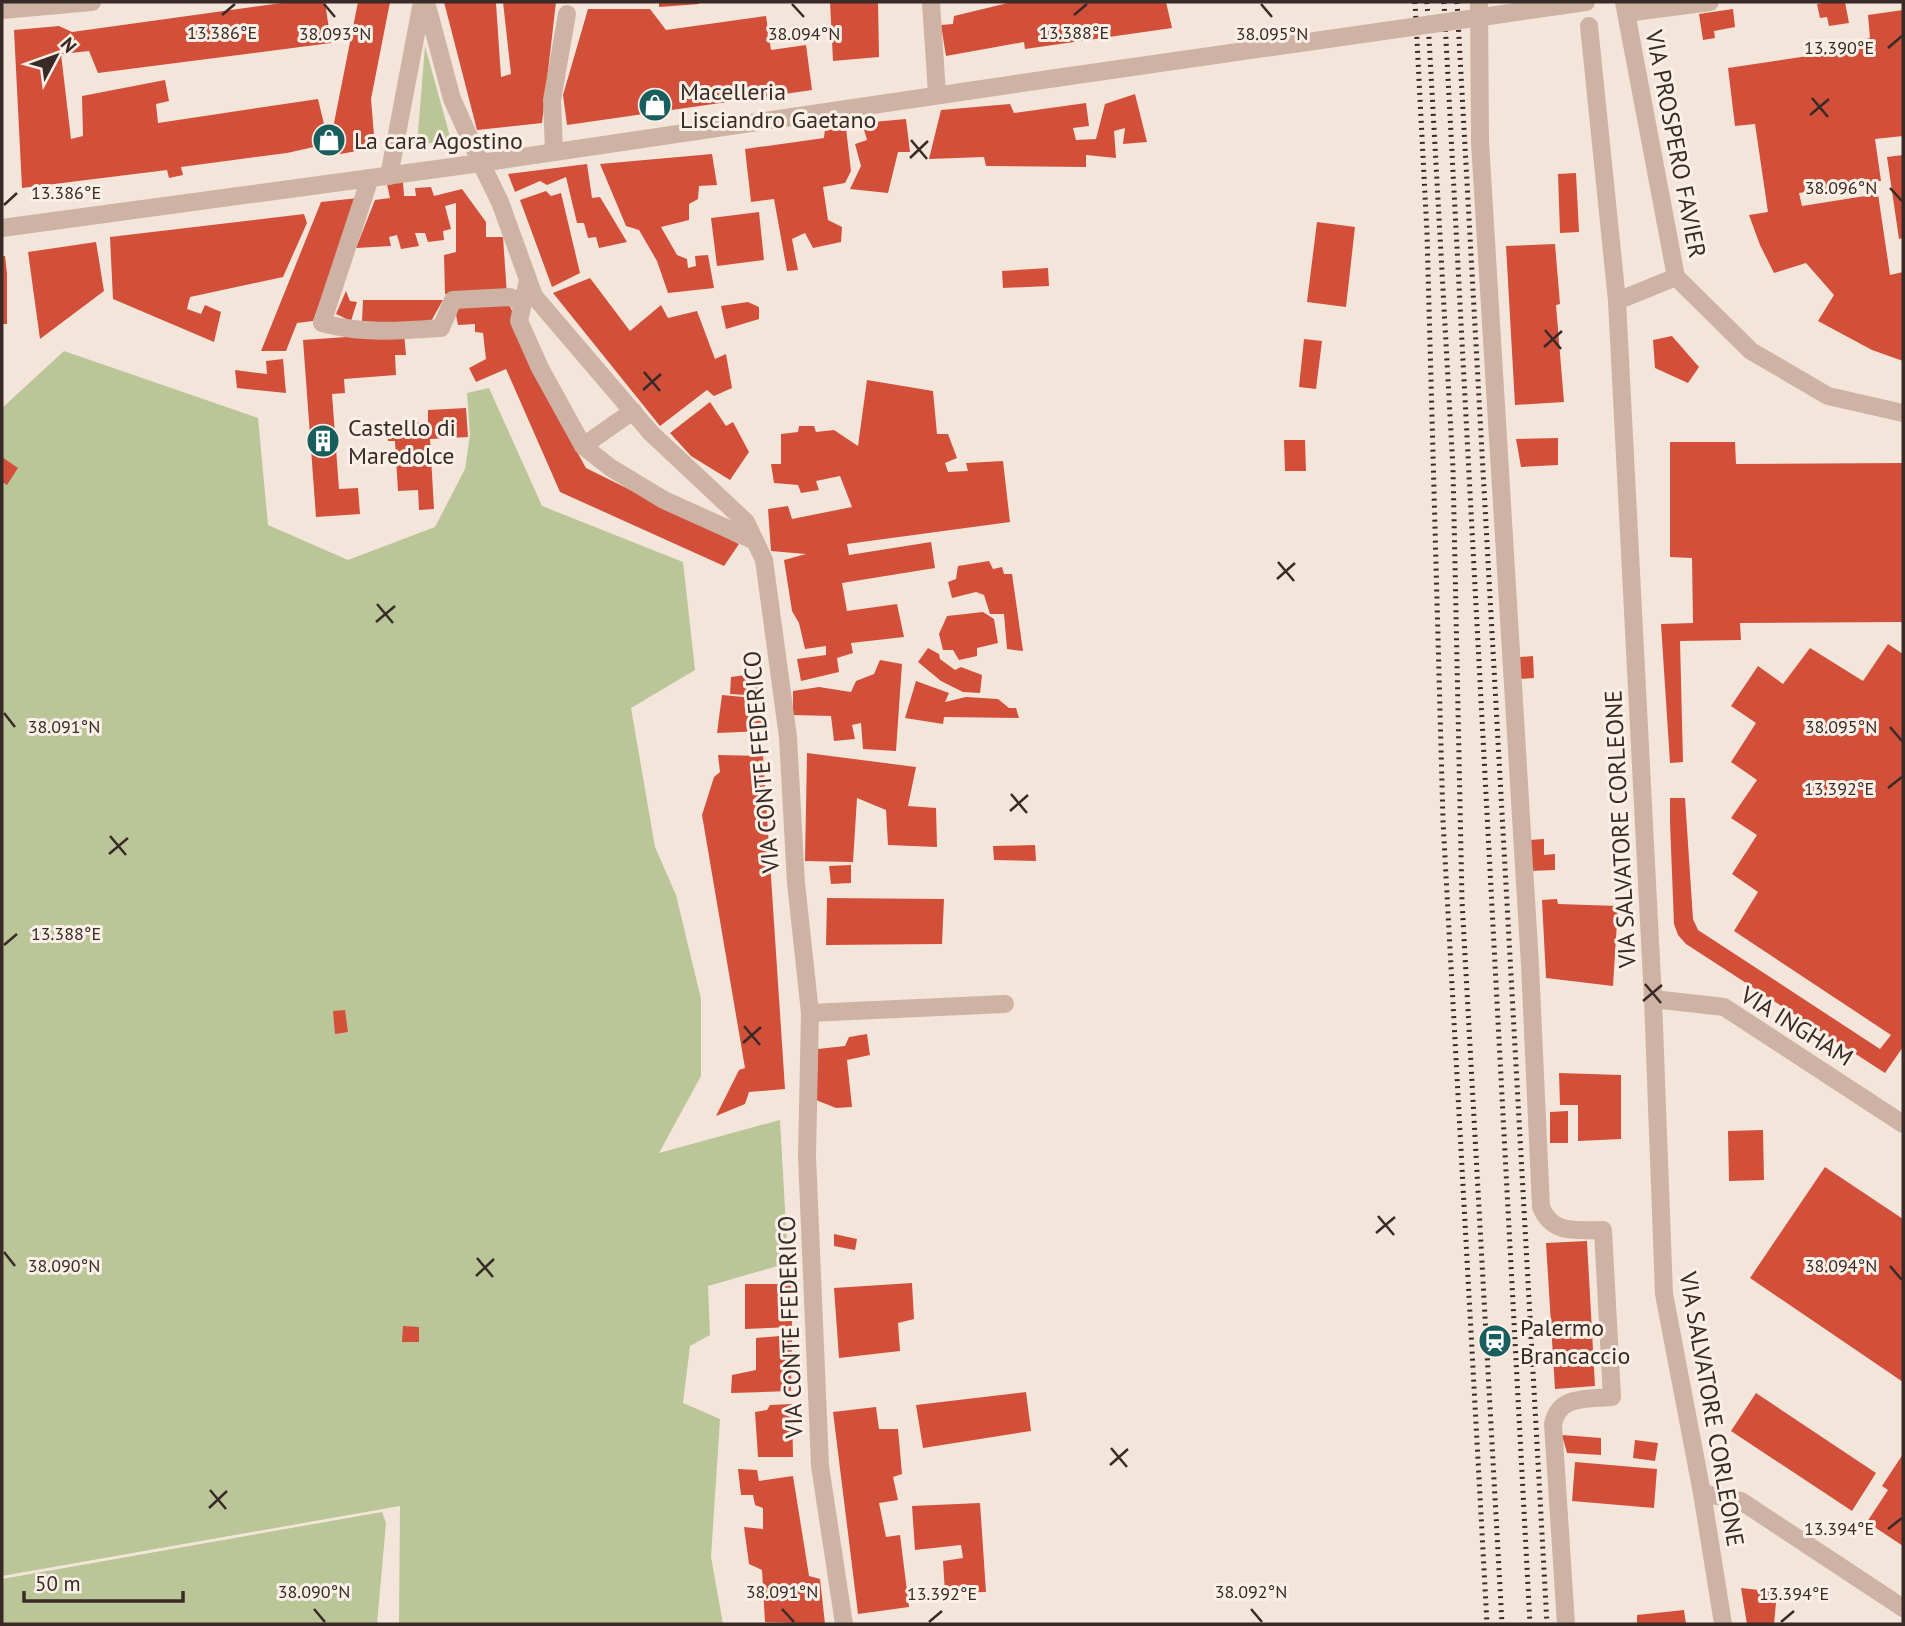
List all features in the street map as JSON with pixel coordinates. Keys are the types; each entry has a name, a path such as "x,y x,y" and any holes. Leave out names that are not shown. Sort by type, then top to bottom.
{"street":[{"path":"2,10 92,2"},
{"path":"389,176 424,2"},
{"name":"VIA CONTE FEDERICO","path":"424,2 452,99 481,163 534,296 651,433 746,523 764,560 789,737 796,883 810,1013 807,1156 820,1466 844,1624"},
{"path":"931,2 937,94"},
{"path":"1479,2 1480,142 1530,965 1541,1208 1548,1221 1563,1230 1603,1230 1612,1397 1564,1404 1557,1410 1553,1424 1566,1624"},
{"path":"2,228 481,163 937,94 1586,2"},
{"path":"1625,8 1710,2"},
{"name":"VIA PROSPERO FAVIER","path":"1625,8 1676,277 1751,351 1828,396 1903,413"},
{"path":"554,152 552,100 567,14"},
{"name":"VIA SALVATORE CORLEONE","path":"1589,26 1617,301 1653,999 1664,1294 1702,1493 1723,1624"},
{"path":"370,178 322,323 349,331 441,328 453,300 510,297 523,303"},
{"path":"1617,301 1676,277"},
{"path":"528,280 519,321 540,368 583,446 611,468 664,500 755,541"},
{"path":"583,446 633,411"},
{"name":"VIA INGHAM","path":"1653,999 1724,1007 1903,1124"},
{"path":"810,1013 1005,1004"},
{"path":"1702,1493 1741,1501 1903,1608"}],"green space":[{"path":"425,46 451,140 417,145"},
{"path":"64,351 258,418 268,525 348,560 435,527 465,469 470,435 467,393 489,388 542,506 683,562 695,670 631,708 655,847 676,895 701,999 701,1076 659,1153 780,1120 788,1263 708,1286 710,1335 690,1346 683,1403 720,1419 711,1557 723,1624 399,1624 400,1506 2,1576 2,408"},
{"path":"382,1512 386,1523 377,1624 2,1624 2,1579"}],"building":[{"path":"289,2 325,2 331,43 98,73 89,51 61,54 71,139 83,136 82,96 165,80 169,101 156,104 158,123 318,99 324,124 334,123 358,2 390,2 371,99 375,148 340,154 336,142 287,153 181,167 183,175 169,178 167,170 22,188 14,30 59,26 72,32"},
{"path":"444,2 496,3 501,77 511,74 503,2 556,2 542,123 477,130"},
{"path":"659,2 699,2 699,4 659,7"},
{"path":"830,2 878,2 879,57 833,61"},
{"path":"1012,2 1166,2 1172,28 1025,49 1024,42 946,56 941,25 953,24 954,16"},
{"path":"1845,2 1849,23 1829,26 1827,17 1820,18 1817,4"},
{"path":"588,9 650,9 666,30 766,16 771,50 806,45 812,90 567,125 563,95"},
{"path":"1733,9 1735,27 1714,31 1715,38 1703,40 1699,14"},
{"path":"1903,10 1903,136 1875,139 1881,181 1799,193 1802,206 1878,194 1890,275 1903,272 1903,361 1872,350 1818,321 1834,295 1806,263 1774,273 1749,215 1768,212 1755,124 1735,126 1728,68 1861,48 1860,41 1870,38 1868,15"},
{"path":"1135,94 1147,142 1123,144 1125,128 1114,131 1116,158 1086,155 1086,167 986,166 984,157 929,159 941,110 1010,104 1014,113 1086,103 1089,126 1073,128 1076,140 1096,139 1105,104"},
{"path":"906,119 910,152 898,152 888,193 850,189 861,166 855,144 867,140 862,123"},
{"path":"846,128 851,171 845,183 823,187 828,220 842,227 841,242 813,248 805,233 792,239 798,270 787,271 774,199 751,202 745,149 824,138 825,129"},
{"path":"712,154 717,185 699,186 698,199 689,204 689,220 661,227 677,255 687,259 688,268 696,266 695,256 708,255 714,288 668,293 657,261 639,230 626,226 600,164"},
{"path":"1903,155 1903,238 1899,239 1887,157"},
{"path":"587,164 592,198 600,197 627,242 599,248 596,237 588,238 584,223 577,223 566,177 547,185 540,181 515,192 508,174"},
{"path":"1576,173 1579,232 1560,233 1558,174"},
{"path":"403,182 404,196 416,196 415,188 431,187 434,196 462,189 486,222 486,237 503,237 507,295 445,294 444,255 456,252 456,203 445,206 451,229 443,231 444,240 428,242 425,233 415,233 419,246 401,249 397,235 389,237 391,246 356,248 375,200 390,198 387,184"},
{"path":"546,191 551,196 561,193 580,273 552,287 520,200"},
{"path":"358,198 313,321 297,323 286,351 261,351 321,202"},
{"path":"759,212 764,260 717,266 711,218"},
{"path":"304,214 307,223 283,277 190,297 187,309 201,314 205,305 221,312 214,342 113,299 110,237"},
{"path":"1317,222 1355,227 1346,307 1307,302"},
{"path":"96,242 104,291 40,339 28,252"},
{"path":"1555,244 1560,304 1556,305 1564,402 1515,405 1506,246"},
{"path":"2,256 5,256 7,274 7,324 2,324"},
{"path":"1048,268 1049,286 1003,288 1002,271"},
{"path":"590,278 630,331 661,305 668,318 697,311 715,359 726,354 732,388 714,396 707,390 660,426 553,293"},
{"path":"346,291 350,301 357,302 351,321 336,314"},
{"path":"363,300 443,300 430,323 371,327 367,321 362,321"},
{"path":"508,302 565,430 586,468 739,544 724,566 560,492 506,369 476,382 469,368 486,359 483,333 475,332 475,324 458,325 454,304"},
{"path":"748,302 759,307 759,319 726,329 721,306"},
{"name":"Castello di Maredolce","path":"404,333 406,355 395,355 396,375 344,379 345,393 332,394 339,489 358,488 360,514 316,517 303,340"},
{"path":"1672,336 1699,367 1688,383 1655,368 1653,340"},
{"path":"1304,339 1322,341 1316,389 1299,387"},
{"path":"283,359 286,393 237,388 235,370 267,374 266,361"},
{"path":"867,380 933,391 937,434 948,434 957,458 945,463 948,472 968,471 966,463 1003,461 1010,522 847,544 849,555 931,542 935,568 842,583 847,611 897,604 904,637 851,643 853,653 837,658 839,672 801,681 797,659 826,655 826,646 805,649 799,623 792,611 784,560 806,554 771,551 768,509 788,506 792,519 852,507 840,476 816,481 819,490 801,493 798,485 774,483 771,464 781,464 781,434 798,432 799,426 814,426 816,432 834,430 858,446"},
{"path":"710,402 726,426 733,422 749,452 730,480 691,456 670,433"},
{"path":"466,408 468,437 430,439 434,509 419,510 418,490 398,491 395,441 388,441 387,424 428,422 428,410"},
{"path":"1558,438 1558,465 1521,467 1516,439"},
{"path":"1284,440 1305,440 1306,471 1285,471"},
{"path":"1670,442 1735,442 1736,464 1903,463 1903,622 1740,623 1741,640 1680,641 1683,762 1670,763 1661,624 1693,623 1692,558 1670,557"},
{"path":"2,457 18,468 7,485 2,482"},
{"path":"989,561 993,569 1002,567 1004,574 1012,574 1023,651 1007,649 1004,614 990,614 984,595 976,592 952,598 948,582 956,579 958,566"},
{"path":"983,612 994,619 998,643 977,648 977,656 959,660 953,650 943,650 939,634 947,616"},
{"path":"1888,644 1903,654 1903,1047 1885,1073 1686,944 1678,935 1674,924 1670,798 1685,798 1693,919 1698,930 1880,1049 1891,1035 1734,931 1758,892 1732,874 1757,835 1731,818 1757,780 1731,762 1756,723 1731,706 1758,666 1783,684 1810,648 1863,681"},
{"path":"928,648 939,654 940,659 955,670 961,667 982,675 980,693 963,692 941,681 918,662"},
{"path":"1533,656 1534,678 1520,679 1520,657"},
{"path":"880,660 902,664 896,751 863,749 861,723 852,725 855,739 834,741 831,716 793,715 793,691 819,687 851,692 856,681 874,674"},
{"path":"760,673 761,696 730,694 731,677"},
{"path":"916,681 949,693 945,702 966,697 998,699 1009,708 1016,708 1019,718 944,717 943,724 905,718"},
{"path":"722,695 765,699 763,731 717,733"},
{"path":"807,753 916,767 908,806 936,808 937,847 888,845 886,810 857,798 853,862 805,861"},
{"path":"718,755 763,756 785,1089 749,1092 745,1104 716,1116 739,1070 745,1068 702,815 714,777 720,772"},
{"path":"1544,839 1544,855 1555,854 1555,870 1530,871 1529,840"},
{"path":"1035,845 1036,861 994,860 993,846"},
{"path":"851,865 851,883 831,884 829,866"},
{"path":"827,898 944,899 942,944 826,945"},
{"path":"1557,899 1558,904 1618,906 1613,986 1546,978 1542,900"},
{"path":"345,1010 348,1032 335,1034 333,1011"},
{"path":"867,1034 870,1055 847,1060 852,1107 836,1108 816,1100 818,1049 845,1046 849,1037"},
{"path":"1559,1073 1621,1075 1621,1139 1578,1141 1578,1105 1560,1105"},
{"path":"1568,1111 1568,1143 1550,1143 1550,1112"},
{"path":"1763,1130 1764,1180 1729,1181 1728,1131"},
{"path":"1825,1167 1903,1219 1903,1382 1750,1278"},
{"path":"834,1234 857,1239 855,1250 834,1246"},
{"path":"1587,1241 1595,1386 1555,1389 1546,1243"},
{"path":"912,1283 914,1319 898,1323 900,1351 839,1358 834,1288"},
{"path":"745,1284 791,1284 792,1327 745,1329"},
{"path":"403,1326 419,1327 419,1342 402,1342"},
{"path":"792,1335 791,1391 731,1393 732,1375 756,1370 756,1338"},
{"path":"1026,1392 1031,1431 923,1448 916,1405"},
{"path":"1756,1393 1876,1473 1852,1511 1731,1431"},
{"path":"792,1404 793,1457 758,1457 755,1412 767,1410 770,1405"},
{"path":"876,1407 879,1429 898,1429 902,1474 893,1477 898,1500 879,1503 886,1537 900,1535 909,1607 858,1614 833,1412"},
{"path":"1562,1435 1601,1438 1601,1455 1567,1453"},
{"path":"1635,1440 1658,1443 1655,1461 1633,1458"},
{"path":"1903,1454 1903,1546 1867,1522 1888,1490 1882,1486"},
{"path":"1575,1462 1657,1469 1654,1508 1572,1501"},
{"path":"738,1469 757,1470 759,1481 793,1476 809,1576 820,1579 825,1624 765,1622 762,1570 749,1564 744,1527 763,1529 763,1508 755,1505 753,1495 741,1495"},
{"path":"980,1503 986,1592 945,1593 943,1561 963,1558 961,1545 915,1550 912,1506"},
{"path":"1741,1588 1777,1592 1774,1624 1747,1624"},
{"path":"1684,1610 1686,1624 1637,1624 1637,1615"}],"railway":[{"path":"1415,2 1427,233 1443,821 1487,1624"},
{"path":"1427,2 1453,469 1462,901 1502,1624"},
{"path":"1444,2 1530,1624"},
{"path":"1457,2 1547,1624"}],"place":[{"name":"Macelleria Lisciandro Gaetano","path":"655,105"},
{"name":"La cara Agostino","path":"329,140"},
{"name":"Castello di Maredolce","path":"323,441"},
{"name":"Palermo Brancaccio","path":"1495,1341"}]}
